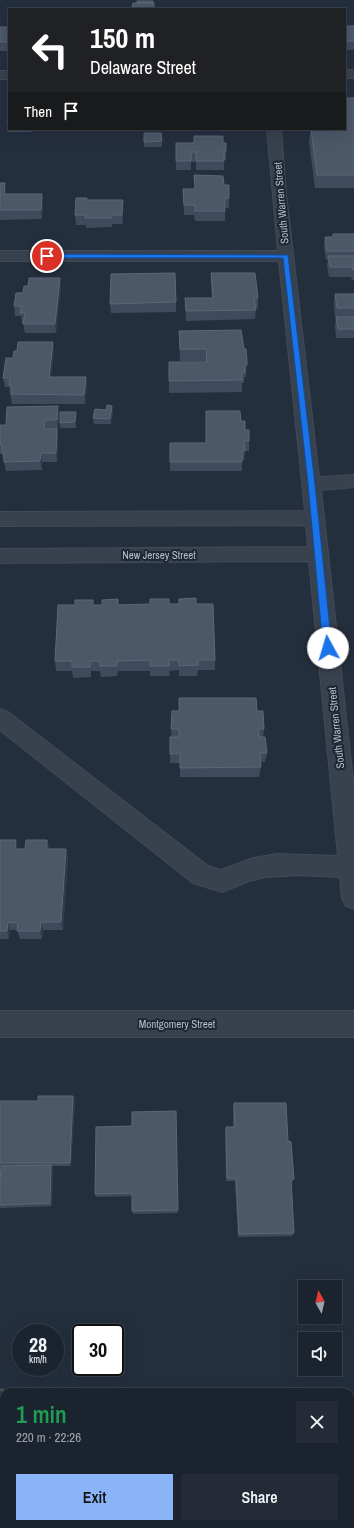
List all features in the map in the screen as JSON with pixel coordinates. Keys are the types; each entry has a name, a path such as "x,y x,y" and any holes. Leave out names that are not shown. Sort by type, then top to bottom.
{"street":[{"name":"South Warren Street","path":"274,130 279,194 354,898"},
{"path":"0,256 286,256"},
{"path":"311,484 354,481"},
{"path":"0,519 314,518"},
{"name":"New Jersey Street","path":"0,556 318,554"},
{"path":"0,718 201,875 222,882 241,873 265,866 295,864 350,867"},
{"name":"Montgomery Street","path":"0,1024 354,1024"}],"building":[{"path":"137,1 153,1 153,3 137,3"},
{"path":"133,3 154,3 154,8 132,8"},
{"path":"346,26 354,26 354,41 346,41"},
{"path":"0,27 8,27 8,42 0,42"},
{"path":"346,98 354,98 354,175 317,175 311,130 346,130"},
{"path":"144,133 161,133 162,141 144,142"},
{"path":"194,136 223,136 223,143 226,143 224,161 196,161 196,152 191,152 191,161 176,161 176,143 194,143"},
{"path":"194,175 223,176 224,185 229,185 229,198 224,198 225,211 195,211 195,205 184,205 183,189 195,189"},
{"path":"0,183 5,183 4,194 42,194 41,210 0,210"},
{"path":"76,198 87,198 87,200 123,200 122,215 111,215 111,218 85,218 86,215 75,215"},
{"path":"333,234 354,234 354,251 327,251 325,237 333,237"},
{"path":"328,256 354,256 354,270 352,267 330,267"},
{"path":"175,273 176,302 110,304 111,274"},
{"path":"211,273 255,273 258,298 254,298 256,310 186,311 185,298 213,298"},
{"path":"29,278 60,278 55,324 23,324 25,313 20,313 22,306 14,306 16,293 23,293 24,286 28,286"},
{"path":"335,294 354,294 354,308 337,308"},
{"path":"336,317 354,317 354,329 338,329"},
{"path":"241,330 244,349 246,349 247,361 247,365 244,365 245,372 242,372 242,380 169,381 169,362 207,362 206,349 180,349 179,331"},
{"path":"18,342 53,342 49,377 86,377 84,395 11,394 12,386 9,385 10,378 3,378 6,358 13,358 14,351 17,351"},
{"path":"107,405 112,406 110,419 93,418 95,409 106,410"},
{"path":"58,406 57,420 45,420 44,429 57,429 56,453 41,453 40,461 4,462 4,453 2,453 2,445 0,445 0,425 6,425 7,407"},
{"path":"206,411 240,411 241,421 245,421 245,430 249,430 249,441 244,441 245,451 242,451 242,462 170,462 170,443 206,443"},
{"path":"60,412 76,412 75,422 60,423"},
{"path":"196,598 196,604 213,604 215,660 198,660 198,665 179,666 179,660 169,660 169,666 150,666 150,660 117,661 117,666 100,666 100,661 90,661 90,667 72,667 72,661 55,661 58,605 75,605 75,600 93,600 93,605 102,605 102,600 118,599 118,605 150,604 150,599 169,599 169,604 179,604 179,599"},
{"path":"179,698 256,698 257,711 263,711 264,729 258,729 259,737 265,737 267,753 260,753 261,767 180,768 180,753 170,754 170,737 179,737 179,729 171,729 172,711 179,711"},
{"path":"0,840 16,840 15,849 25,849 26,840 47,840 47,849 66,849 61,922 41,922 40,931 17,931 18,923 8,922 7,931 0,931"},
{"path":"38,1096 73,1096 70,1163 0,1163 0,1101 38,1101"},
{"path":"234,1103 286,1103 288,1141 291,1142 294,1179 291,1179 294,1233 239,1234 236,1178 227,1178 226,1127 235,1127"},
{"path":"176,1111 178,1210 132,1211 132,1193 95,1194 96,1127 132,1126 132,1112"},
{"path":"51,1165 50,1203 0,1205 1,1166"}],"route":[{"path":"47,256 286,256 328,648"}]}
